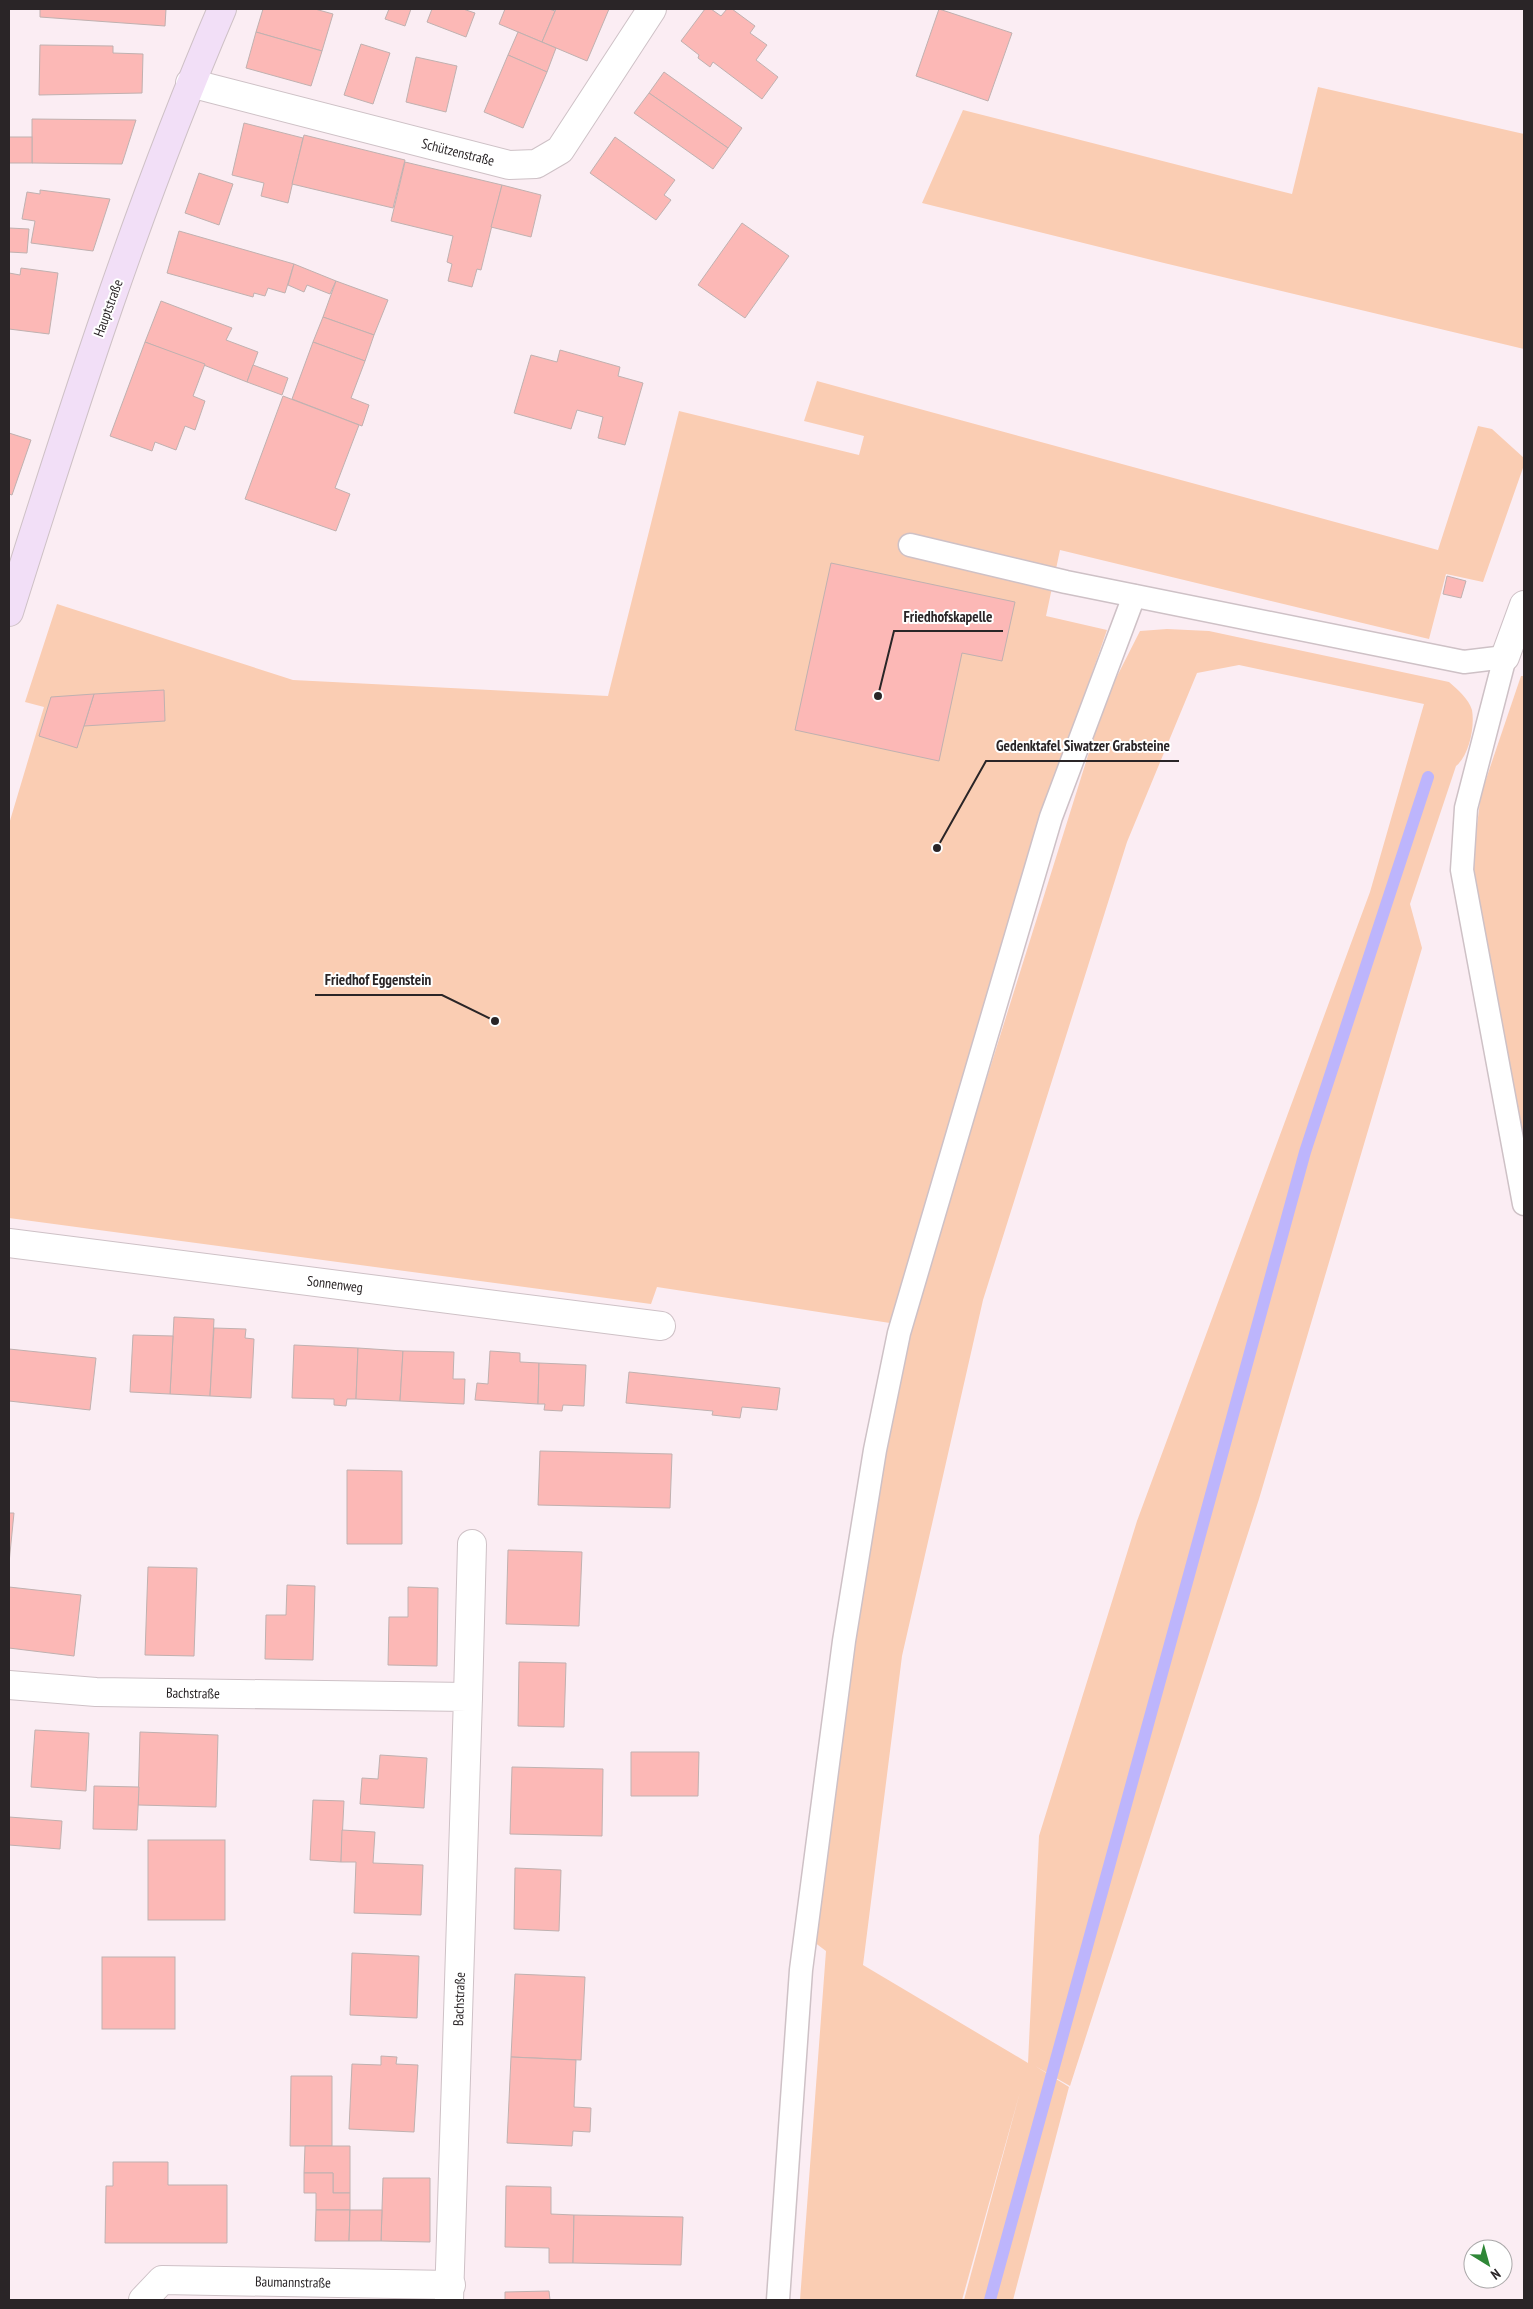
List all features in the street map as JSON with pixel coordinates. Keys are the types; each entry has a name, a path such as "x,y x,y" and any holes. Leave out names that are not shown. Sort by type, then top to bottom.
{"street":[{"name":"Hauptstraße","path":"9,612 80,385 190,83 222,9"},
{"name":"Schützenstraße","path":"190,83 509,166 536,164 560,150 652,9"},
{"path":"1505,657 1524,605"},
{"name":"Sonnenweg","path":"9,1243 661,1326"},
{"name":"Bachstraße","path":"450,2292 472,1544"},
{"name":"Bachstraße","path":"9,1685 96,1692 468,1697"},
{"name":"Baumannstraße","path":"144,2300 162,2280 450,2292"}],"lane":[{"path":"910,545 1134,596 1464,662 1505,657 1466,808 1462,870 1524,1204"},
{"path":"778,2300 801,1970 844,1641 875,1450 899,1333 1051,817 1134,596"}],"shaded area":[{"path":"1318,87 1524,134 1524,349 922,203 963,110 1292,194"},
{"path":"817,381 1438,550 1478,426 1492,429 1524,458 1524,465 1483,582 1446,574 1429,639 1060,550 1046,616 1107,630 1041,820 890,1323 657,1287 651,1304 9,1218 9,824 44,707 25,702 57,604 293,680 608,696 679,411 859,455 864,436 804,421"},
{"path":"1167,629 1209,631 1449,682 1462,694 1472,710 1472,733 1468,748 1456,766 1410,904 1422,948 1259,1499 1070,2086 1035,2066 1069,2087 1013,2300 964,2300 1020,2092 962,2300 800,2300 826,1951 814,1942 868,1539 906,1336 1106,698 1140,631","holes":["1239,665 1424,704 1370,892 1137,1521 1039,1836 1028,2063 863,1965 902,1656 983,1300 1127,842 1197,673"]},
{"path":"1521,676 1524,676 1524,1139 1472,864 1481,794"}],"building":[{"path":"40,9 166,9 165,26 40,17"},
{"path":"263,9 315,9 333,14 322,51 256,32"},
{"path":"389,9 411,9 405,26 385,19"},
{"path":"432,9 463,9 475,13 466,37 427,22"},
{"path":"505,9 549,9 555,11 542,42 499,24"},
{"path":"556,9 609,9 587,61 542,42"},
{"path":"705,9 711,9 721,16 727,9 732,9 755,26 750,33 767,45 756,60 778,77 762,99 713,62 710,67 698,58 699,55 681,41"},
{"path":"939,9 1012,33 988,101 916,76"},
{"path":"256,32 322,51 311,86 246,68"},
{"path":"518,32 556,48 547,72 508,55"},
{"path":"361,44 390,53 373,104 344,95"},
{"path":"40,45 113,46 113,53 143,54 142,93 39,95"},
{"path":"508,55 547,72 523,128 484,112"},
{"path":"416,57 457,66 446,112 406,102"},
{"path":"664,72 742,128 728,148 649,93"},
{"path":"649,93 728,148 713,169 634,113"},
{"path":"32,119 136,120 122,164 32,163"},
{"path":"244,123 303,138 288,203 261,196 264,183 232,175"},
{"path":"304,135 405,160 393,208 292,184"},
{"path":"9,137 32,137 32,163 9,163"},
{"path":"615,137 675,180 664,195 671,200 656,220 590,173"},
{"path":"405,162 502,185 481,270 477,269 472,287 448,281 452,264 447,262 453,236 391,221"},
{"path":"199,173 233,184 219,225 185,213"},
{"path":"502,185 541,195 531,237 491,227"},
{"path":"40,190 110,199 93,251 31,243 35,221 22,219 27,192 40,194"},
{"path":"742,223 789,256 745,318 698,285"},
{"path":"9,228 29,229 27,253 9,252"},
{"path":"179,231 294,264 285,293 268,288 265,296 254,293 253,297 167,273"},
{"path":"294,264 336,281 330,294 307,285 304,292 288,285"},
{"path":"21,268 58,273 49,334 9,329 9,273 20,275"},
{"path":"336,281 388,300 374,335 323,317"},
{"path":"161,301 232,328 226,340 258,352 247,382 145,342"},
{"path":"323,317 374,335 365,361 313,342"},
{"path":"145,342 205,364 193,396 205,401 195,430 185,426 176,450 155,442 152,451 110,436"},
{"path":"313,342 365,361 351,398 369,405 362,426 292,399"},
{"path":"560,350 620,367 618,376 643,383 625,445 598,438 603,417 577,410 571,429 514,413 531,355 557,362"},
{"path":"253,365 288,378 282,395 247,382"},
{"path":"283,396 359,425 335,488 350,494 336,531 245,499"},
{"path":"9,433 31,440 12,495 9,494"},
{"path":"831,563 1015,602 1002,661 962,653 939,761 795,730"},
{"path":"1447,576 1466,581 1461,598 1443,594"},
{"path":"164,690 165,721 84,726 94,694"},
{"path":"94,694 77,748 39,736 51,697"},
{"path":"174,1317 214,1319 210,1396 170,1394"},
{"path":"214,1328 246,1329 245,1338 254,1339 251,1398 210,1396"},
{"path":"133,1335 173,1336 170,1394 130,1392"},
{"path":"294,1345 358,1348 356,1399 347,1399 346,1406 334,1405 334,1399 292,1398"},
{"path":"358,1348 403,1351 400,1401 356,1399"},
{"path":"9,1349 96,1358 90,1410 9,1401"},
{"path":"403,1351 454,1352 453,1379 465,1379 464,1404 400,1401"},
{"path":"490,1351 520,1353 520,1362 539,1363 538,1404 475,1400 477,1383 488,1384"},
{"path":"539,1363 586,1365 584,1406 563,1405 562,1411 544,1410 545,1404 538,1404"},
{"path":"629,1372 780,1388 777,1410 742,1407 740,1418 712,1415 713,1411 626,1403"},
{"path":"540,1451 672,1454 670,1508 538,1505"},
{"path":"347,1470 402,1471 402,1544 347,1544"},
{"path":"9,1513 14,1513 9,1563"},
{"path":"508,1550 582,1552 579,1626 506,1624"},
{"path":"148,1567 197,1568 194,1656 145,1655"},
{"path":"287,1585 315,1586 313,1660 265,1659 266,1615 286,1615"},
{"path":"9,1587 81,1595 74,1656 9,1648"},
{"path":"408,1587 438,1588 437,1666 388,1665 389,1617 408,1617"},
{"path":"519,1662 566,1663 564,1727 518,1726"},
{"path":"35,1730 89,1733 86,1791 31,1787"},
{"path":"140,1732 218,1735 216,1807 138,1805"},
{"path":"631,1752 699,1752 698,1796 631,1796"},
{"path":"380,1755 427,1758 424,1808 360,1804 362,1778 378,1779"},
{"path":"512,1767 603,1769 602,1836 510,1834"},
{"path":"94,1786 139,1787 137,1830 93,1829"},
{"path":"313,1800 344,1801 341,1862 310,1860"},
{"path":"9,1817 62,1821 60,1849 9,1845"},
{"path":"342,1830 375,1832 373,1863 423,1865 421,1915 354,1913 356,1862 341,1862"},
{"path":"148,1840 225,1840 225,1920 148,1920"},
{"path":"515,1868 561,1870 559,1931 514,1929"},
{"path":"352,1953 419,1956 417,2018 350,2015"},
{"path":"102,1957 175,1957 175,2029 102,2029"},
{"path":"515,1974 585,1977 581,2060 511,2057"},
{"path":"381,2056 397,2057 396,2064 418,2065 414,2132 349,2129 352,2064 381,2065"},
{"path":"511,2057 576,2060 574,2107 591,2108 590,2132 573,2131 572,2146 507,2143"},
{"path":"291,2076 332,2076 332,2146 290,2146"},
{"path":"305,2146 350,2146 350,2193 333,2193 333,2173 304,2173"},
{"path":"113,2162 168,2162 168,2185 227,2185 227,2243 105,2243 106,2186 113,2186"},
{"path":"304,2173 333,2173 333,2193 350,2193 350,2210 316,2210 316,2193 304,2193"},
{"path":"383,2178 430,2178 430,2242 381,2241"},
{"path":"506,2186 551,2187 551,2214 574,2215 573,2263 549,2263 549,2248 505,2247"},
{"path":"316,2210 350,2210 349,2241 315,2241"},
{"path":"350,2210 382,2210 381,2241 349,2241"},
{"path":"574,2215 683,2217 681,2265 573,2263"},
{"path":"549,2291 550,2300 505,2300 505,2292"}],"waterway":[{"path":"990,2300 1305,1152 1428,777"}],"place":[{"name":"Friedhofskapelle","path":"878,696"},
{"name":"Gedenktafel Siwatzer Grabsteine","path":"937,848"},
{"name":"Friedhof Eggenstein","path":"495,1021"}]}
